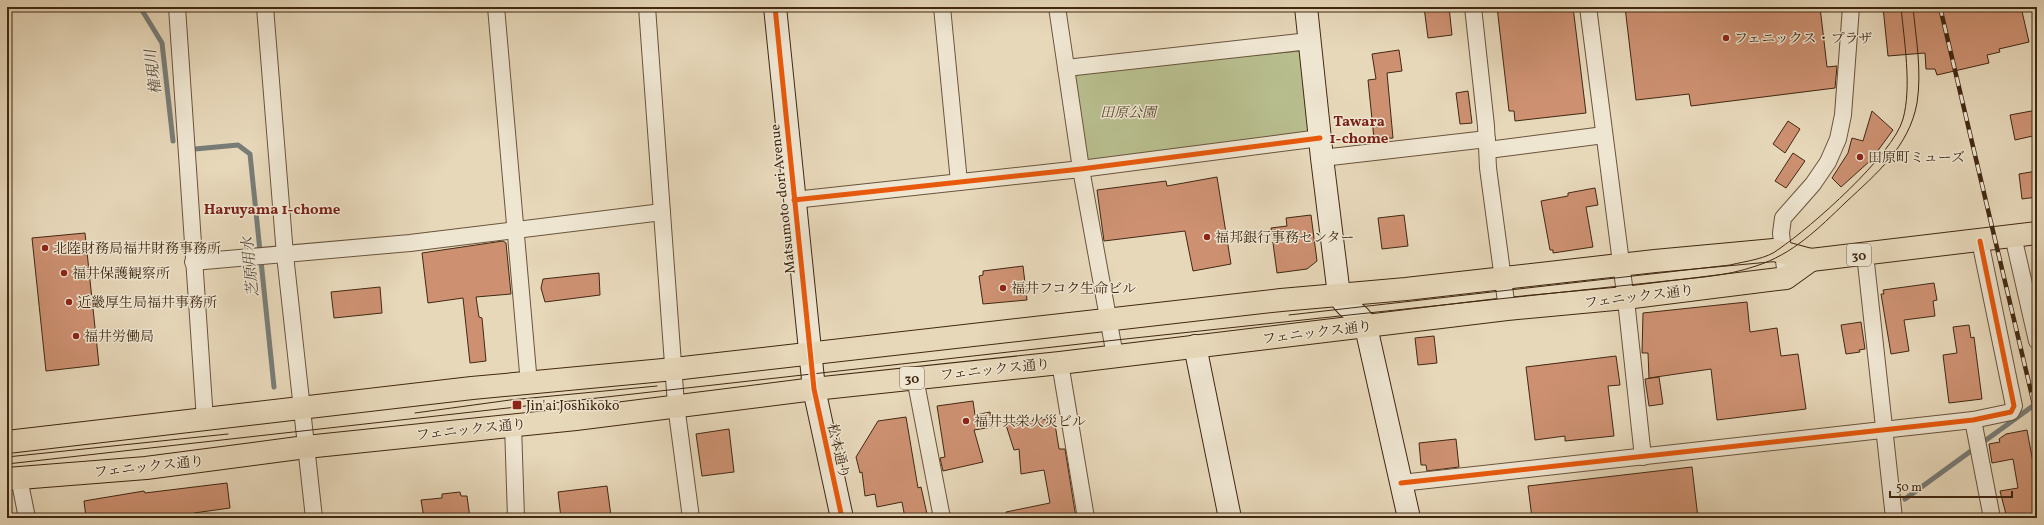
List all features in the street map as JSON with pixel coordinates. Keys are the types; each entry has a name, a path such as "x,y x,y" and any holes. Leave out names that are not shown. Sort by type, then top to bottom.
{"main road":[{"name":"フェニックス通り","path":"7,442 302,410 472,388 529,384 674,369 1108,320 1774,250 1811,260 2037,233"},
{"name":"フェニックス通り","path":"13,478 146,468 306,447 513,425 814,389 1060,363 1507,309 1625,298 1786,278 1811,260"}],"street":[{"path":"177,7 204,420"},
{"path":"265,7 285,255 314,518"},
{"path":"496,7 529,384"},
{"path":"647,7 676,405 691,518"},
{"name":"Matsumoto-dori Avenue","path":"775,7 814,389"},
{"path":"942,7 959,182"},
{"path":"1057,7 1081,169 1115,356"},
{"path":"1306,7 1339,296 1348,308 1364,322 1366,327 1409,518"},
{"path":"1473,7 1488,168 1507,309"},
{"path":"1588,7 1625,298 1643,457"},
{"path":"1786,278 1781,234 1783,218 1813,184 1828,162 1838,138 1843,115 1852,7"},
{"path":"1066,68 1309,41"},
{"path":"794,200 1081,169 1321,148 1487,145 1604,135"},
{"path":"194,262 285,255 515,230 662,212"},
{"path":"2013,236 2037,340"},
{"path":"1401,483 1643,457 1884,428 1973,420 2010,412 2014,406 1980,241"},
{"path":"1865,254 1894,518"},
{"path":"1195,346 1230,518"},
{"path":"1060,363 1086,518"},
{"path":"915,378 942,518"},
{"name":"松本通り","path":"814,389 842,518"},
{"path":"1973,420 1992,518"},
{"path":"513,425 516,518"},
{"path":"13,478 27,518"}],"green space":[{"name":"田原公園","path":"1301,51 1310,133 1085,162 1071,72"}],"building":[{"path":"1424,7 1449,7 1452,35 1428,38"},
{"path":"1497,7 1573,7 1586,113 1515,121 1514,111 1509,111"},
{"name":"フェニックス・プラザ","path":"1625,7 1820,7 1827,67 1837,66 1835,88 1691,106 1689,94 1636,100"},
{"path":"1883,7 2021,7 2029,42 1999,49 2000,52 1987,55 1989,63 1937,75 1935,69 1926,69 1925,53 1888,56"},
{"path":"1399,50 1402,71 1387,73 1393,138 1374,139 1368,80 1376,79 1372,54"},
{"path":"1468,91 1472,123 1460,124 1456,93"},
{"path":"2037,110 2037,135 2015,140 2010,115"},
{"name":"田原町ミューズ","path":"1872,111 1893,130 1871,160 1841,187 1832,178 1848,153 1852,138 1863,141"},
{"path":"1788,121 1800,129 1785,153 1773,144"},
{"path":"1793,153 1805,161 1786,188 1775,181"},
{"path":"2037,171 2037,197 2022,199 2019,174"},
{"path":"1217,177 1231,264 1193,271 1185,231 1104,241 1097,190 1166,181 1167,186"},
{"path":"1595,188 1598,205 1586,207 1593,247 1553,253 1553,250 1550,250 1541,201 1568,196 1568,193"},
{"path":"1311,215 1317,261 1307,269 1277,273 1271,228 1287,226 1286,218"},
{"path":"1404,215 1408,246 1382,249 1378,218"},
{"path":"85,233 99,365 46,371 32,238"},
{"path":"503,241 506,243 511,294 476,297 479,317 482,318 486,361 470,363 463,298 428,303 422,253"},
{"name":"福井フコク生命ビル","path":"1023,266 1027,300 983,304 979,276 983,275 983,271"},
{"path":"599,273 600,295 545,302 541,288 543,279"},
{"path":"1934,283 1937,300 1933,301 1935,316 1904,320 1909,351 1891,354 1881,294 1884,294 1883,290"},
{"path":"380,287 382,313 334,318 331,292"},
{"path":"1747,302 1750,332 1777,328 1781,356 1798,354 1806,409 1717,420 1711,369 1649,378 1648,353 1642,353 1643,313"},
{"path":"1861,322 1865,349 1859,350 1860,352 1846,354 1841,325"},
{"path":"1969,325 1971,338 1974,337 1982,399 1949,403 1943,355 1957,353 1953,327"},
{"path":"1434,336 1437,363 1418,365 1415,338"},
{"path":"1616,356 1620,385 1608,386 1614,436 1565,441 1565,436 1535,440 1526,367"},
{"path":"1659,377 1663,404 1649,406 1645,379"},
{"path":"973,401 975,415 990,412 992,427 974,430 983,462 943,471 940,458 945,457 937,406"},
{"path":"906,417 918,488 921,487 927,514 905,518 902,502 877,507 875,494 865,496 862,472 860,473 856,457 878,421"},
{"path":"1054,418 1059,449 1065,449 1076,518 1007,518 1006,512 1050,503 1044,470 1021,474 1019,449 1014,450 1006,425"},
{"path":"729,429 734,472 702,476 696,434"},
{"path":"2027,430 2037,484 2037,518 2007,518 2000,491 2018,488 2013,459 1992,463 1989,444 2000,442 1999,439 2006,434"},
{"path":"1456,439 1459,467 1427,471 1426,465 1421,465 1419,443"},
{"path":"1692,467 1698,518 1532,518 1528,486"},
{"path":"227,483 230,508 194,513 195,518 86,518 84,501 144,491 145,493"},
{"path":"607,486 611,516 561,518 558,492"},
{"path":"460,492 461,496 467,496 470,518 424,518 421,500 442,498 442,494"}],"waterway":[{"name":"権現川","path":"140,7 162,43 173,141"},
{"name":"芝原用水","path":"195,149 238,145 250,154 274,387"},
{"path":"1905,499 2037,403"}],"tram line":[{"path":"1289,315 1730,265 1769,255 1793,239 1830,208 1868,170 1896,134 1903,119 1907,93 1901,7"},
{"path":"7,464 1732,273 1769,261 1782,255 1804,240 1869,181 1899,146 1913,119 1917,103 1919,79 1913,7"},
{"path":"415,413 510,400 657,386"},
{"path":"7,457 228,434"}],"railway":[{"path":"1940,7 2037,417"}],"cycle path":[{"path":"775,7 814,389 842,518"},
{"path":"794,200 1081,169 1320,138"},
{"path":"1401,483 1973,420 2011,412 2014,406 1980,241"}],"place":[{"name":"フェニックス・プラザ","path":"1726,38"},
{"name":"田原町ミューズ","path":"1860,157"},
{"name":"福邦銀行事務センター","path":"1207,237"},
{"name":"北陸財務局福井財務事務所","path":"45,248"},
{"name":"福井保護観察所","path":"64,273"},
{"name":"福井フコク生命ビル","path":"1003,288"},
{"name":"近畿厚生局福井事務所","path":"69,302"},
{"name":"福井労働局","path":"76,336"},
{"name":"Jin'ai Joshikōkō","path":"517,405"},
{"name":"福井共栄火災ビル","path":"966,421"}],"district":[{"name":"Tawara 1-chome","path":"1359,130"},
{"name":"Haruyama 1-chome","path":"272,209"}]}
